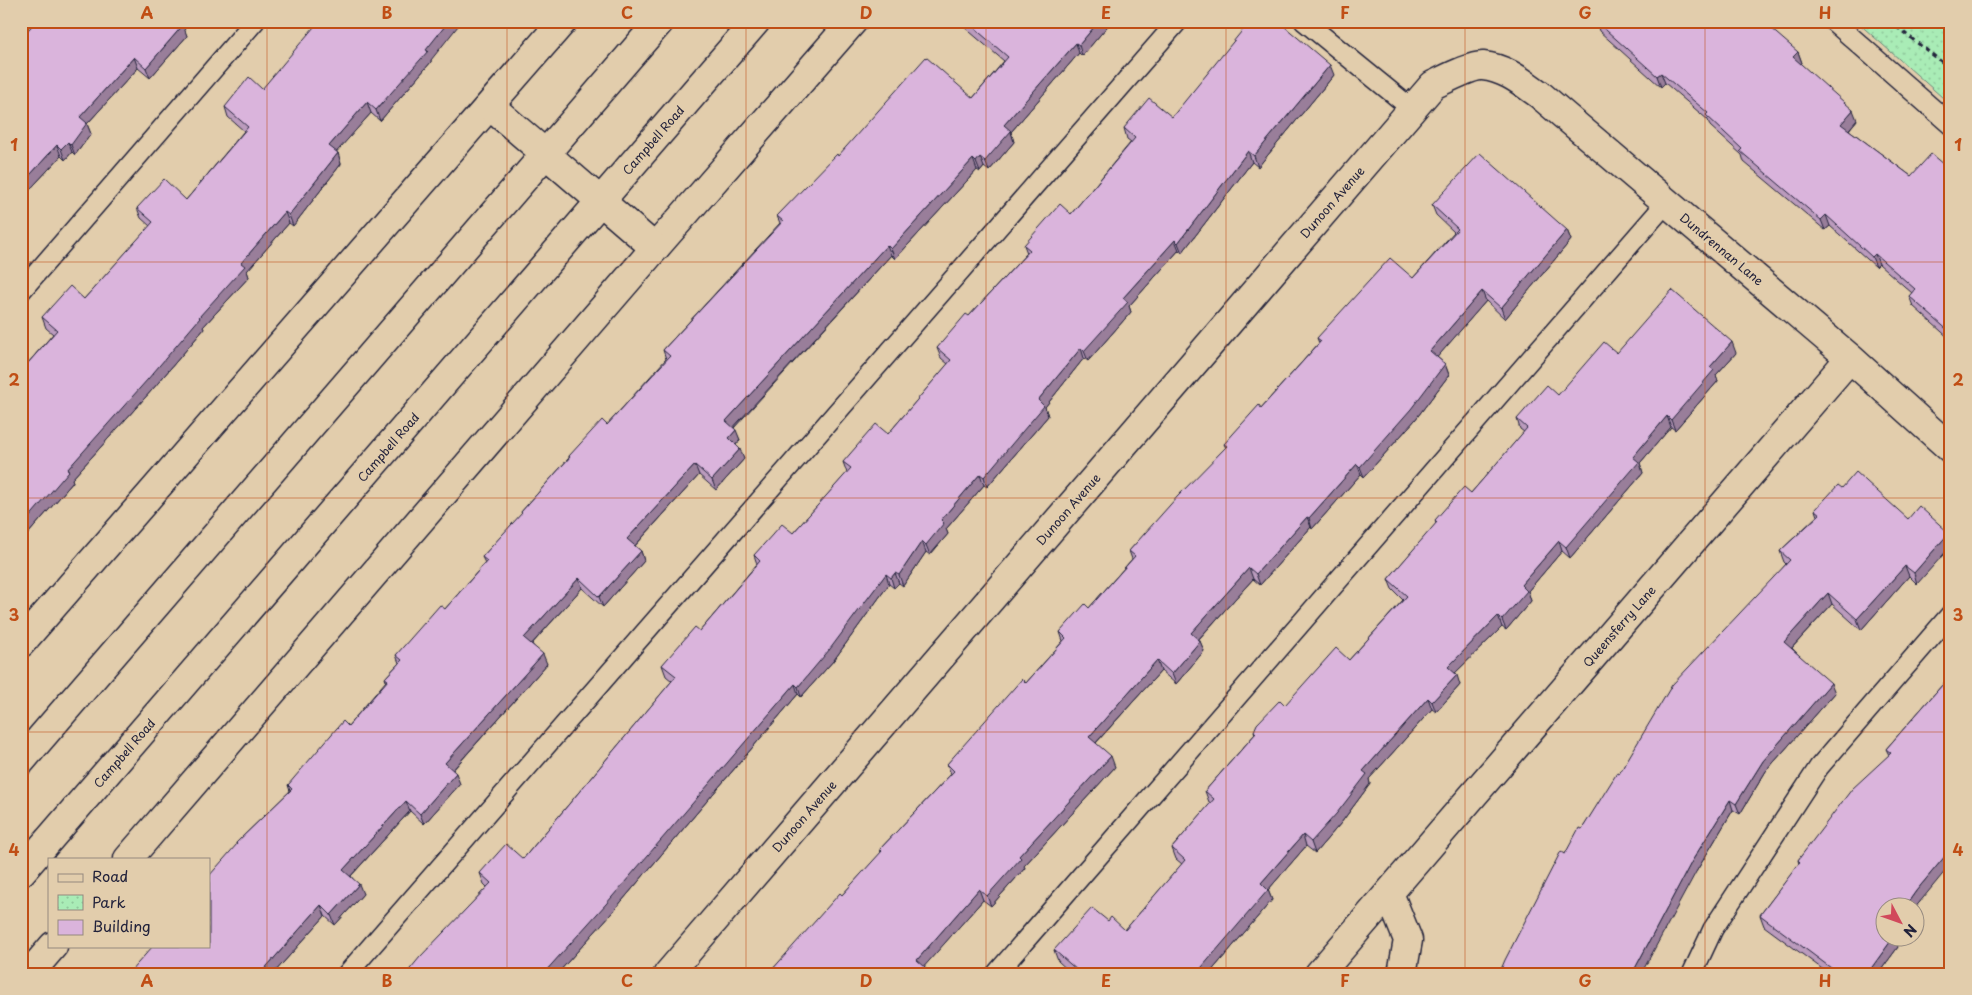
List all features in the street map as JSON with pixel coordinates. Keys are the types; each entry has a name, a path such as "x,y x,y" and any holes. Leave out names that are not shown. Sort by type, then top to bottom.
{"street":[{"path":"21,643 563,21"},
{"path":"21,761 660,21"},
{"name":"Campbell Road","path":"21,872 756,21"},
{"path":"129,858 853,21"},
{"name":"Dunoon Avenue","path":"668,974 1412,109 1433,86 1454,74 1482,65"},
{"name":"Dundrennan Lane","path":"1482,65 1511,74 1539,94 1850,358 1951,450"},
{"path":"490,106 655,248"},
{"name":"Queensferry Lane","path":"1319,974 1850,358"},
{"path":"1389,893 1408,940 1402,974"},
{"path":"29,974 51,948"}],"lane":[{"path":"21,291 255,21"},
{"path":"347,974 1178,21"},
{"path":"1304,21 1412,109"},
{"path":"1833,21 1951,125"},
{"path":"996,974 1666,202"},
{"path":"1692,974 1713,929 1819,767 1951,614"}],"path":[{"path":"1889,21 1951,69"}],"green space":[{"path":"1856,21 1951,21 1951,105"}],"building":[{"path":"36,21 179,21 183,25 146,68 134,57 80,117 87,123 71,145 68,142 61,149 57,145 21,185 21,38"},
{"path":"319,21 449,21 426,50 428,51 376,110 367,102 329,146 338,153 289,215 285,212 241,263 245,266 67,470 69,471 21,527 21,371 57,330 42,317 70,286 84,299 153,222 137,208 164,179 186,200 248,127 225,107 249,77 262,89"},
{"path":"966,21 1099,21 1079,45 1076,43 1004,125 1011,131 985,161 980,157 976,162 973,159 891,249 887,245 726,421 736,430 729,438 740,449 712,480 695,465 627,539 641,551 599,597 579,578 524,638 543,654 445,763 456,773 420,814 406,801 343,870 359,884 331,915 321,905 260,974 130,974 151,948 210,948 210,875 236,843 292,789 288,785 343,721 348,726 388,680 385,678 402,660 396,655 440,605 445,609 487,561 482,557 522,513 569,456 602,420 607,425 670,356 663,350 783,221 777,216 837,154 838,156 926,57 973,98 1008,57"},
{"path":"1250,21 1278,21 1330,65 1254,156 1248,151 1178,243 1175,240 1123,298 1128,302 1084,351 1081,348 1038,400 1044,406 984,477 980,474 941,520 944,523 926,545 922,541 899,575 895,573 891,578 886,574 830,649 798,687 795,684 606,904 543,974 406,974 491,883 480,873 506,844 523,859 676,676 662,665 695,627 700,631 760,561 754,555 782,524 793,533 851,468 843,462 876,424 888,434 951,360 937,348 966,314 969,316 1030,250 1024,245 1060,204 1071,214 1135,138 1124,128 1149,98 1172,117"},
{"path":"1596,21 1762,21 1798,52 1793,57 1853,110 1841,124 1911,176 1931,154 1951,171 1951,333 1909,296 1915,289 1875,254 1872,257 1826,215 1821,220 1740,151 1742,149 1706,115 1708,113 1661,73 1657,76"},
{"path":"1480,153 1567,230 1501,308 1482,291 1430,351 1445,364 1411,409 1360,467 1357,464 1256,574 1249,568 1191,633 1200,641 1172,674 1157,660 1089,737 1111,756 1019,856 1021,858 987,896 979,889 917,960 925,967 920,974 775,974 771,971 840,893 842,895 882,851 880,849 954,771 947,764 1022,679 1026,683 1066,638 1060,632 1085,604 1089,608 1135,556 1129,551 1178,496 1227,446 1224,444 1259,405 1261,408 1321,341 1317,338 1390,258 1413,278 1458,229 1432,205"},
{"path":"1672,290 1732,342 1710,367 1714,370 1671,420 1667,416 1633,457 1639,462 1566,547 1559,541 1521,585 1527,591 1502,620 1498,616 1448,667 1457,675 1432,702 1428,698 1363,771 1367,774 1337,813 1311,842 1303,835 1261,883 1268,890 1196,974 1076,974 1078,971 1054,950 1092,908 1108,921 1111,917 1125,930 1185,860 1172,848 1214,799 1205,791 1256,733 1254,731 1257,724 1280,700 1285,705 1336,648 1349,660 1407,596 1388,579 1464,487 1471,493 1527,428 1517,419 1547,385 1558,395 1604,342 1617,353"},
{"path":"1856,472 1908,519 1919,506 1949,533 1914,573 1905,566 1857,619 1828,593 1784,642 1831,683 1763,761 1736,804 1730,800 1692,861 1632,974 1499,974 1561,851 1565,854 1579,828 1582,829 1617,773 1619,774 1672,685 1790,560 1780,551 1820,514 1815,510 1838,485 1842,488"},
{"path":"1951,675 1951,849 1911,898 1874,898 1874,948 1886,948 1867,974 1839,974 1760,915 1800,862 1798,860 1852,789 1891,753 1886,749"},
{"path":"1750,969 1759,974 1748,974"}]}
